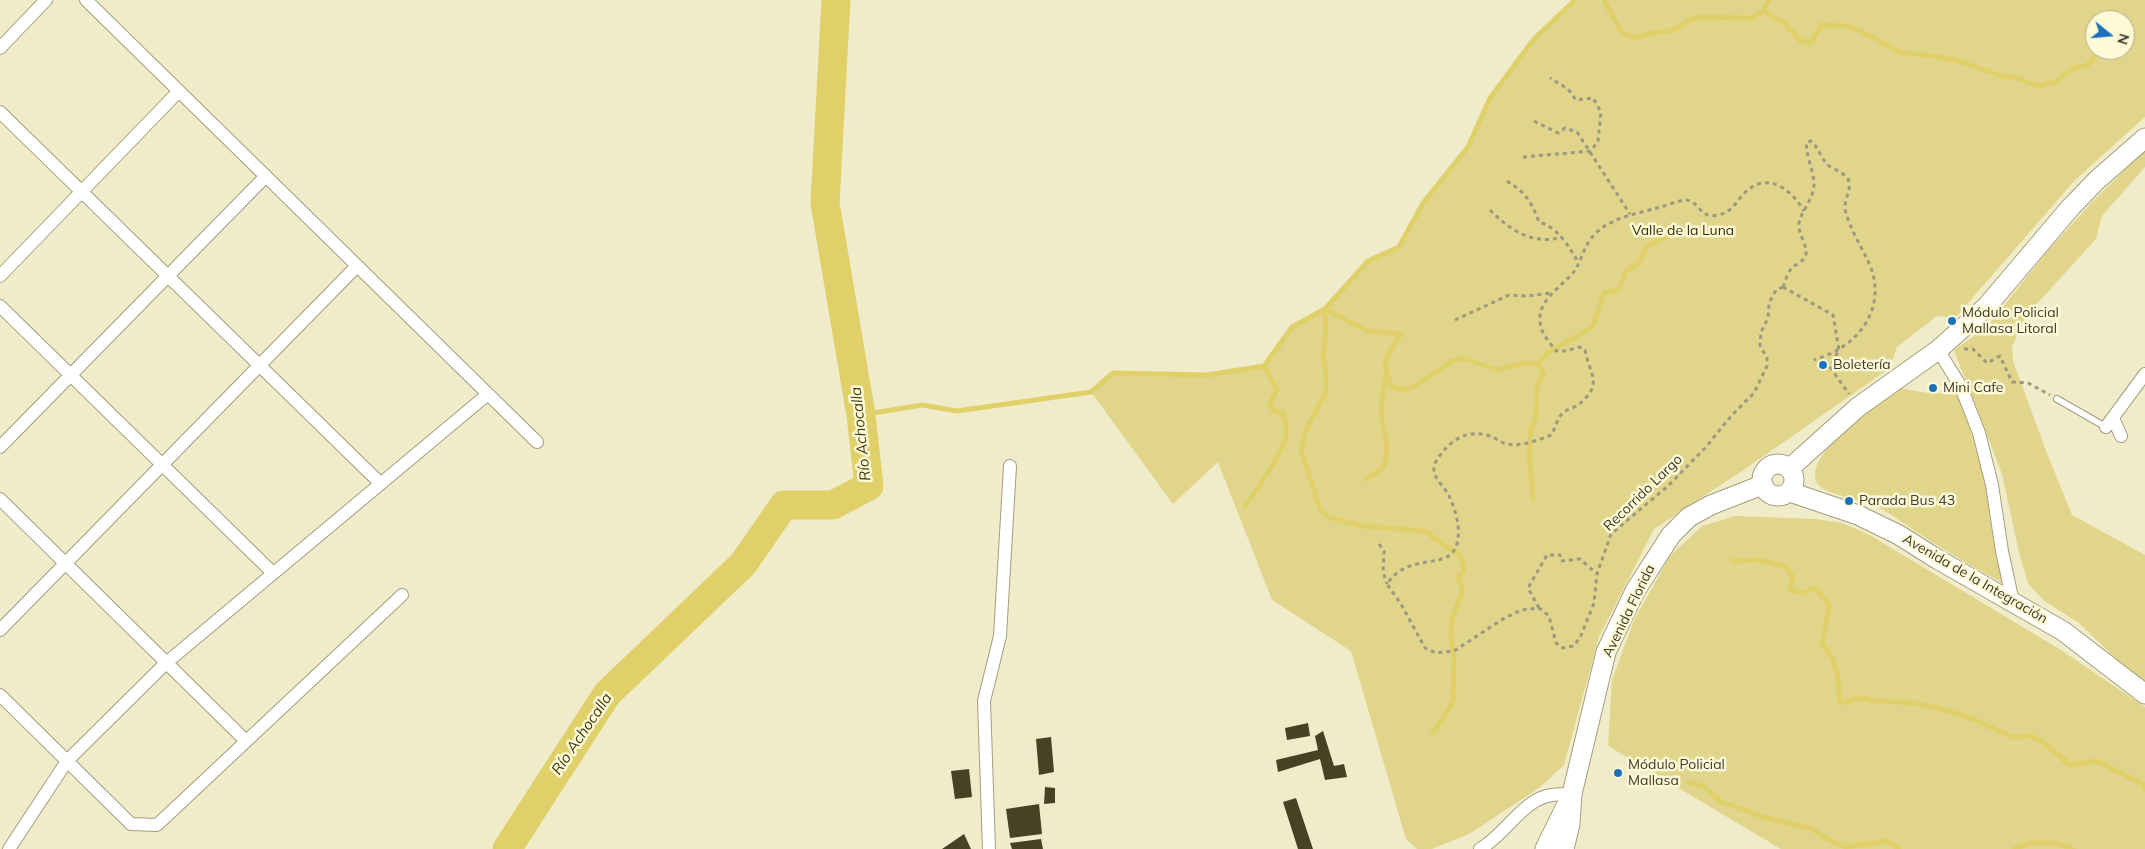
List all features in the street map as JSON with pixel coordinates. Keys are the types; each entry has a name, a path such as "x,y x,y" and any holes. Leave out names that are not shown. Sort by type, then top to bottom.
{"main road":[{"path":"1790,468 1858,407 1938,350 1987,306 2070,208 2097,180 2145,138"},
{"path":"1781,464 1790,468 1795,482 1790,492 1786,495 1774,496 1765,490 1762,485 1763,474 1770,465 1781,464"},
{"name":"Avenida Florida","path":"1564,849 1570,824 1572,794 1606,652 1635,592 1655,557 1671,535 1689,517 1711,505 1762,485"},
{"name":"Avenida de la Integración","path":"1790,492 1858,514 1898,535 2064,631 2145,694"},
{"name":"Avenida Florida","path":"1545,849 1558,819 1572,794"}],"street":[{"path":"0,48 46,0"},
{"path":"86,0 537,442"},
{"path":"0,276 179,91"},
{"path":"0,112 380,483"},
{"path":"0,447 266,176"},
{"path":"0,630 357,266"},
{"path":"0,306 273,573"},
{"path":"1938,350 1961,387 1979,434 1992,486 2002,551 2013,602"},
{"path":"2121,436 2110,422 2145,374"},
{"path":"9,849 67,761 166,662 488,394"},
{"path":"990,849 984,701 1000,636 1010,466"},
{"path":"0,499 246,742"},
{"path":"0,695 131,824 157,826 402,595"},
{"path":"1480,849 1499,835 1531,803 1551,795 1572,794"}],"lane":[{"path":"2057,399 2110,422"}],"path":[{"path":"1523,157 1591,151 1598,141 1601,112 1592,98 1576,100 1568,89 1550,78"},
{"path":"1534,121 1558,133 1565,128 1577,132 1630,214"},
{"path":"1387,584 1403,568 1447,557 1453,552 1458,535 1457,519 1449,496 1434,472 1435,464 1457,437 1470,434 1488,436 1505,444 1516,445 1537,440 1551,435 1556,428 1559,418 1565,411 1576,407 1589,395 1594,383 1594,373 1588,366 1585,350 1579,347 1566,351 1556,351 1541,330 1539,316 1553,293 1573,273 1588,243 1610,223 1630,214 1686,200 1696,204 1704,215 1719,215 1727,212 1750,188 1762,183 1778,185 1791,192 1804,211 1812,196 1814,184 1812,167 1806,146 1807,142 1811,142 1816,146 1827,164 1848,178 1850,183 1844,202 1846,217 1871,268 1876,289 1872,311 1863,329 1839,350 1814,360"},
{"path":"1506,181 1522,190 1533,205 1539,222 1548,225 1562,237 1579,263"},
{"path":"1490,210 1507,226 1534,240 1550,241 1562,237"},
{"name":"Recorrido Largo","path":"1539,608 1549,616 1556,643 1563,648 1573,646 1580,638 1594,603 1597,574 1611,534 1674,479 1705,448 1732,415 1754,393 1767,366 1766,358 1760,345 1761,332 1768,318 1769,303 1776,290 1783,287 1790,270 1806,255 1807,250 1799,233 1799,222 1804,211"},
{"path":"1783,287 1833,315 1839,350 1830,367 1858,407"},
{"path":"1455,320 1509,295 1526,296 1553,293"},
{"path":"1938,350 1973,348 1987,363 2000,356 2012,382 2028,383 2057,399"},
{"path":"1379,544 1384,551 1383,572 1387,584 1404,609 1425,648 1436,653 1454,651 1503,619 1521,610 1539,608 1528,588 1547,555 1560,555 1561,561 1580,559 1597,574"}],"green space":[{"name":"Valle de la Luna","path":"1575,0 2145,0 2145,117 2075,180 1955,318 1937,316 1897,347 1890,368 1745,469 1654,529 1599,637 1564,765 1539,788 1469,834 1432,849 1417,849 1406,839 1351,651 1272,600 1218,462 1173,504 1091,392 1113,373 1207,375 1264,366 1292,327 1325,309 1368,261 1399,246 1423,203 1468,147 1490,98 1534,39"},
{"path":"2145,150 2145,167 2102,216 2096,239 2026,316 2012,347 2013,361 2072,515 2145,555 2145,683 2133,675 2079,623 2043,600 2028,583 2020,557 2002,474 1954,350 1987,327 2045,254 2093,201"},
{"path":"1900,388 1933,393 1953,390 1961,400 1984,474 1996,558 2003,583 1950,553 1879,508 1826,490 1817,483 1815,471 1831,444 1861,417"},
{"path":"1735,516 1816,519 1842,523 1868,534 2061,650 2145,707 2145,849 1781,849 1608,746 1612,680 1634,620 1670,556 1702,526"}],"building":[{"path":"1308,723 1310,736 1287,740 1285,728"},
{"path":"1323,731 1334,766 1344,764 1347,777 1325,780 1320,759 1278,772 1276,760 1318,750 1315,736"},
{"path":"1051,737 1054,772 1039,775 1036,739"},
{"path":"969,769 972,797 955,799 951,771"},
{"path":"1045,787 1055,788 1055,803 1044,804"},
{"path":"1296,798 1313,849 1298,849 1283,802"},
{"path":"1039,804 1042,834 1010,838 1006,809"},
{"path":"964,834 971,849 942,849"},
{"path":"1041,839 1043,849 1012,849 1010,843"}],"waterway":[{"name":"Río Achocalla","path":"507,849 607,694 743,564 784,505 833,505 869,486 861,415 825,203 836,0"},
{"path":"861,415 922,405 957,411 1091,392 1113,373 1207,375 1264,366 1292,327 1325,309 1368,261 1399,247 1423,203 1468,147 1490,98 1534,39 1575,0"},
{"path":"1604,0 1621,32 1636,38 1652,33 1672,31 1695,17 1752,18 1763,11 1784,23 1802,42 1812,42 1821,25 1846,26 1860,31 1902,53 1928,55 1959,61 2001,76 2017,78 2037,86 2055,82 2073,68 2086,66 2092,60"},
{"path":"1763,11 1769,0"},
{"path":"1325,309 1367,331 1401,334 1386,359 1386,371 1392,387 1404,390 1417,385 1452,361 1464,358 1496,370 1525,363 1538,364 1547,353 1589,329 1594,323 1604,293 1619,290 1626,271 1639,263 1647,246 1665,237"},
{"path":"1325,309 1326,332 1323,353 1326,372 1326,392 1306,430 1301,450 1320,509 1328,517 1362,526 1425,531 1461,557 1464,569 1458,578 1463,591 1452,617 1451,638 1454,656 1453,700 1433,733"},
{"path":"1533,499 1529,454 1531,429 1536,418 1537,384 1544,375 1538,364"},
{"path":"1245,506 1268,472 1286,437 1283,413 1274,411 1270,404 1277,390 1264,366"},
{"path":"1366,479 1384,467 1386,459 1387,453 1381,409 1386,374"},
{"path":"1732,561 1760,560 1787,567 1793,578 1790,590 1803,593 1816,588 1829,606 1822,644 1835,665 1840,703 1861,698 1876,701 1915,703 1938,708 1973,719 2012,737 2031,736 2043,742 2070,765 2097,761 2143,784 2145,789"},
{"path":"1688,782 1704,787 1722,802 1766,818 1810,828 1827,839 1846,847 1887,841 1899,849"},
{"path":"2014,849 2036,843 2058,844 2073,849"}],"place":[{"name":"Módulo Policial Mallasa Litoral","path":"1952,321"},
{"name":"Boletería","path":"1823,365"},
{"name":"Mini Cafe","path":"1933,388"},
{"name":"Parada Bus 43","path":"1849,501"},
{"name":"Módulo Policial Mallasa","path":"1618,773"}]}
